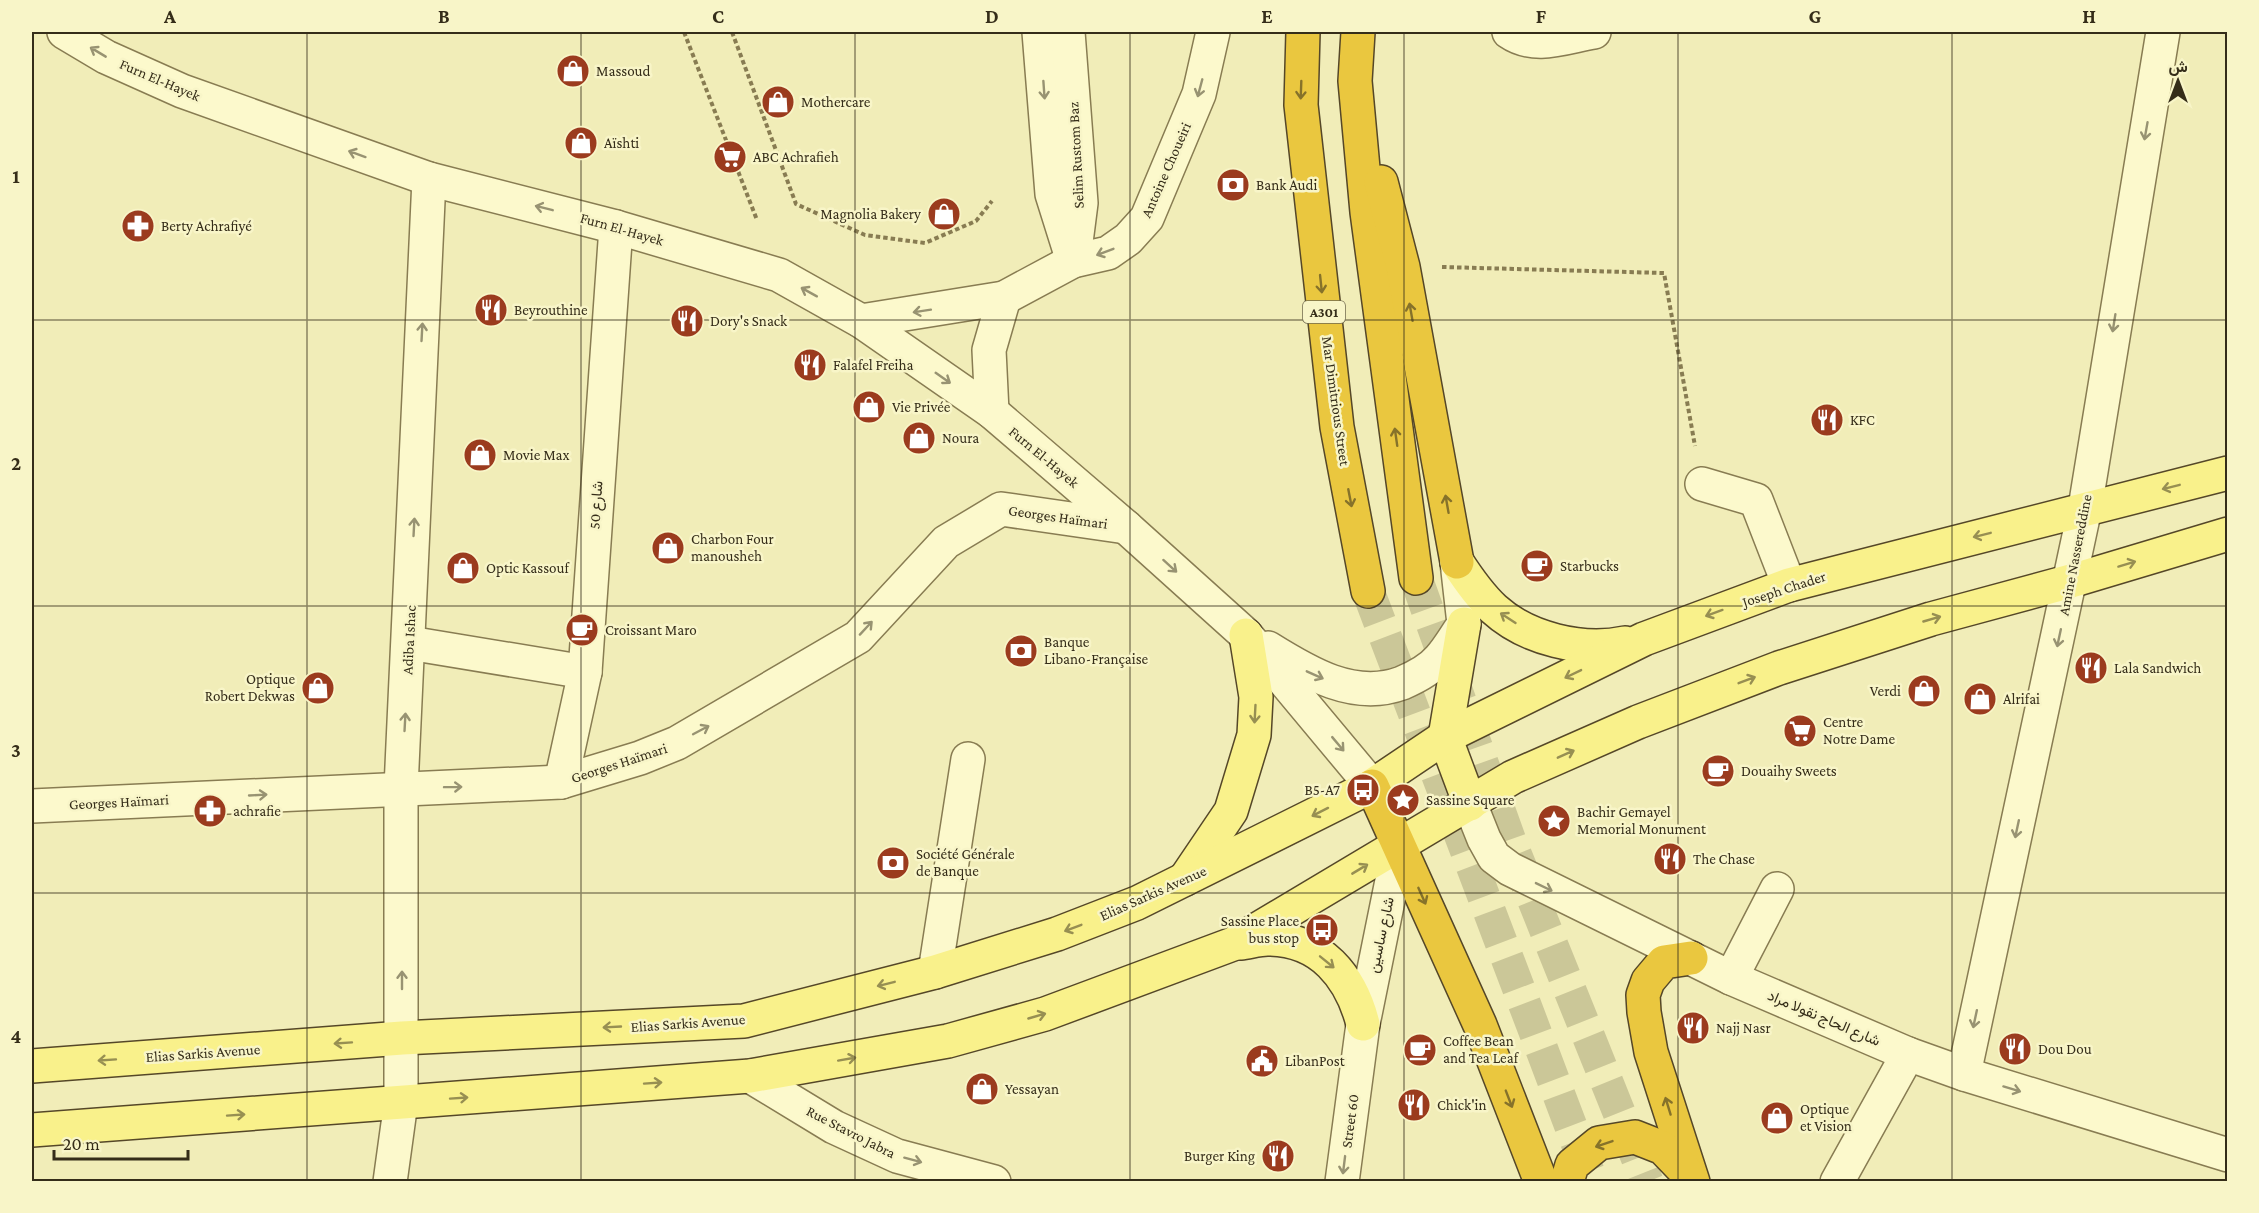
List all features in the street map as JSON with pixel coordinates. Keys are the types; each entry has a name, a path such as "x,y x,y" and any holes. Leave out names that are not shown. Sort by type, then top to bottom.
{"highway":[{"name":"Mar Dimitrious Street","path":"1303,32 1301,105 1337,427 1368,591"},
{"path":"1358,32 1354,81 1368,224 1416,578"},
{"path":"1354,81 1403,267 1457,562"},
{"path":"1372,786 1480,1025 1541,1182"},
{"path":"1691,957 1664,962 1648,981 1643,995 1651,1052 1691,1178"},
{"path":"1567,1182 1572,1165 1599,1143 1635,1137 1663,1148 1691,1178"}],"main road":[{"name":"Joseph Chader","path":"1372,786 1445,737 1644,639 1789,585 2228,473"},
{"path":"32,1130 750,1076 948,1041 1045,1014 1233,944 1513,777 1638,722 1779,668 1931,619 2071,581 2228,534"},
{"path":"1457,562 1474,588 1496,610 1532,632 1551,639 1582,645 1613,645 1644,639"},
{"path":"1464,624 1445,737 1470,804"},
{"path":"1185,880 1231,811 1254,735 1256,697 1246,635"},
{"name":"Elias Sarkis Avenue","path":"32,1066 402,1038 744,1021 935,972 1057,934 1137,903 1372,786"},
{"path":"1233,944 1267,939 1290,942 1312,950 1331,963 1347,981 1357,1002 1363,1024"}],"street":[{"name":"Furn El-Hayek","path":"64,32 106,57 182,91 429,179 616,226 779,276 861,321 992,412 1126,527 1246,635"},
{"name":"Selim Rustom Baz","path":"1039,32 1052,194 1073,261"},
{"name":"Selim Rustom Baz","path":"1068,32 1081,203 1073,261"},
{"name":"Antoine Choueiri","path":"861,321 1004,298 1073,261 1108,252 1128,239 1147,218 1199,94 1213,32"},
{"path":"1509,32 1518,38 1532,42 1594,32"},
{"name":"Amine Nassereddine","path":"1964,1074 2085,508 2163,32"},
{"name":"Adiba Ishac","path":"390,1182 400,1102 401,788 429,179"},
{"name":"شارع 50","path":"561,782 585,672 616,226"},
{"path":"992,412 988,350 1004,298"},
{"path":"1702,484 1756,500 1789,585"},
{"name":"Georges Haïmari","path":"32,806 561,782 640,758 677,743 858,637 946,542 1001,509 1126,527"},
{"path":"1246,635 1325,680 1347,686 1376,689 1393,686 1414,678 1429,668 1440,658 1464,624 1457,562"},
{"path":"1246,635 1372,786"},
{"path":"409,643 585,672"},
{"path":"935,972 968,759"},
{"name":"شارع الحاج نقولا مراد","path":"1470,804 1494,857 1510,868 1731,978 1908,1054 1964,1074 2226,1150"},
{"name":"شارع ساسين","path":"1363,1024 1399,846"},
{"path":"1731,978 1777,889"},
{"name":"Street 60","path":"1342,1182 1363,1024"},
{"path":"1837,1182 1908,1054"},
{"name":"Rue Stavro Jabra","path":"750,1076 834,1126 897,1156 994,1182"}],"path":[{"path":"684,32 757,220"},
{"path":"732,32 796,204 866,236 926,243 975,221 992,201"},
{"path":"1403,267 1664,273 1702,484"}],"tunnel":[{"path":"1416,578 1510,841 1647,1182"},
{"path":"1368,591 1592,1182"}],"place":[{"name":"Massoud","path":"573,71"},
{"name":"Mothercare","path":"778,102"},
{"name":"Aïshti","path":"581,143"},
{"name":"ABC Achrafieh","path":"730,157"},
{"name":"Bank Audi","path":"1233,185"},
{"name":"Magnolia Bakery","path":"944,214"},
{"name":"Berty Achrafiyé","path":"138,226"},
{"name":"Beyrouthine","path":"491,310"},
{"name":"Dory's Snack","path":"687,321"},
{"name":"Falafel Freiha","path":"810,365"},
{"name":"Vie Privée","path":"869,407"},
{"name":"KFC","path":"1827,420"},
{"name":"Noura","path":"919,438"},
{"name":"Movie Max","path":"480,455"},
{"name":"Charbon Four manousheh","path":"668,548"},
{"name":"Starbucks","path":"1537,566"},
{"name":"Optic Kassouf","path":"463,568"},
{"name":"Croissant Maro","path":"582,630"},
{"name":"Banque Libano-Française","path":"1021,651"},
{"name":"Lala Sandwich","path":"2091,668"},
{"name":"Optique Robert Dekwas","path":"318,688"},
{"name":"Verdi","path":"1924,691"},
{"name":"Alrifai","path":"1980,699"},
{"name":"Centre Notre Dame","path":"1800,731"},
{"name":"Douaihy Sweets","path":"1718,771"},
{"name":"B5-A7","path":"1363,790"},
{"name":"Sassine Square","path":"1403,800"},
{"name":"achrafie","path":"210,811"},
{"name":"Bachir Gemayel Memorial Monument","path":"1554,821"},
{"name":"The Chase","path":"1670,859"},
{"name":"Société Générale de Banque","path":"893,863"},
{"name":"Sassine Place bus stop","path":"1322,930"},
{"name":"Najj Nasr","path":"1693,1028"},
{"name":"Dou Dou","path":"2015,1049"},
{"name":"Coffee Bean and Tea Leaf","path":"1420,1050"},
{"name":"LibanPost","path":"1262,1061"},
{"name":"Yessayan","path":"982,1089"},
{"name":"Chick'in","path":"1414,1105"},
{"name":"Optique et Vision","path":"1777,1118"},
{"name":"Burger King","path":"1278,1156"}]}
